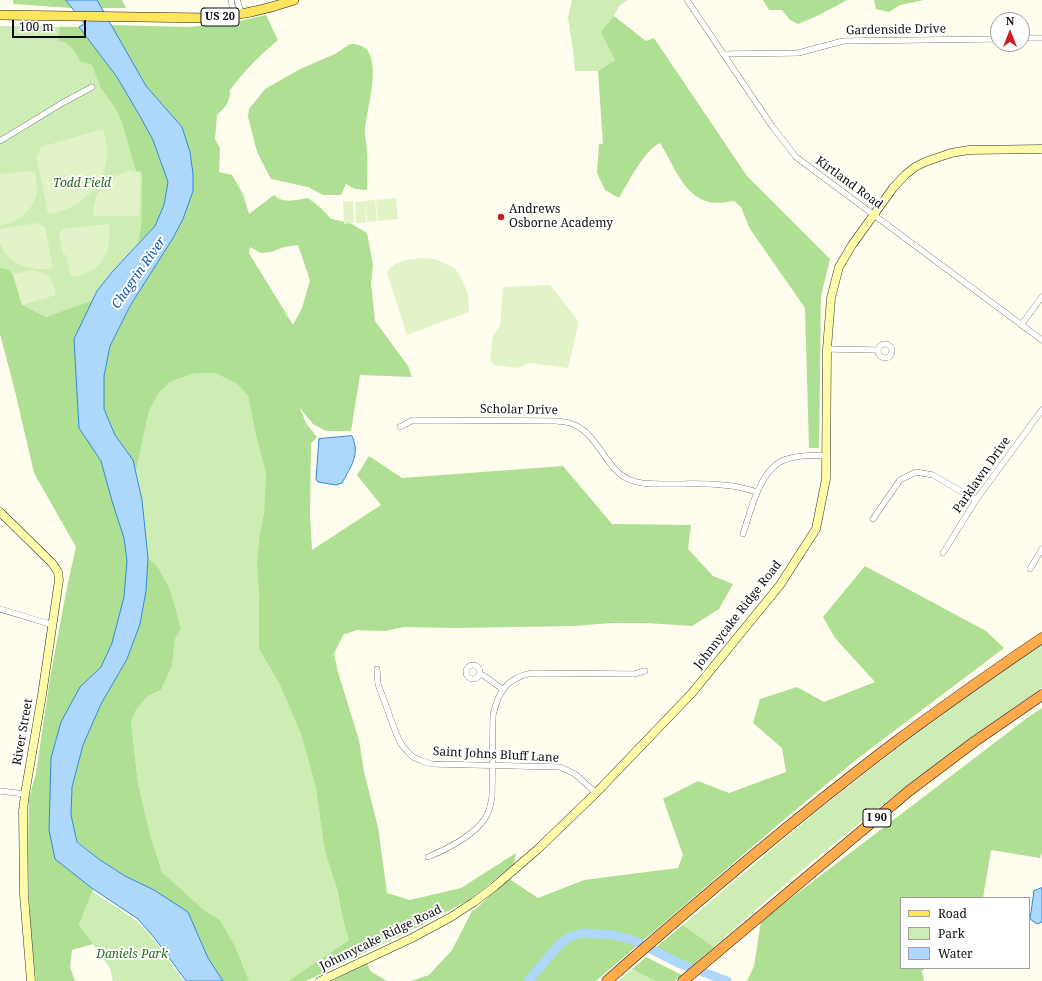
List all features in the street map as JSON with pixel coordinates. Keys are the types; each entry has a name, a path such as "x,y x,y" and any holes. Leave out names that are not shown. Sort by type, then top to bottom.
{"highway":[{"path":"607,981 790,826 894,744 978,682 1042,638"},
{"name":"I 90","path":"683,981 909,791 974,742 1042,695"}],"main road":[{"name":"US 20","path":"0,15 194,18 238,15 274,7 294,0"},
{"name":"Johnnycake Ridge Road","path":"320,981 412,938 451,917 474,902 516,869 596,794 692,693 780,585 816,529 826,479 827,349 831,298 839,267 852,245 893,188 905,175 915,168 935,158 951,153 969,150 1042,149"},
{"name":"River Street","path":"0,512 52,563 58,572 60,580 25,794 23,829 24,895 31,981"}],"street":[{"path":"231,0 238,15"},
{"path":"237,0 238,15"},
{"name":"Kirtland Road","path":"687,0 772,126 796,157 1042,340"},
{"path":"1030,38 1042,38"},
{"name":"Gardenside Drive","path":"723,54 798,52 843,42 990,39"},
{"path":"0,141 64,102 92,87"},
{"path":"1021,325 1042,297"},
{"path":"827,349 878,350"},
{"name":"Parklawn Drive","path":"944,553 976,500 1042,410"},
{"name":"Scholar Drive","path":"400,426 412,420 557,421 574,424 585,432 614,469 629,480 644,484 724,484 743,487 757,492"},
{"path":"743,534 757,492 765,477 773,467 785,459 800,456 826,456"},
{"path":"873,519 900,480 916,472 933,475 976,500"},
{"path":"1030,569 1042,549"},
{"path":"0,609 52,624"},
{"name":"Saint Johns Bluff Lane","path":"377,669 378,684 396,733 407,751 413,757 432,764 560,767 575,774 596,794"},
{"path":"428,857 457,842 470,833 486,816 491,807 493,715 496,702 502,689 520,677 532,674 634,674 645,671"},
{"path":"480,674 502,689"},
{"path":"0,791 25,794"}],"green space":[{"path":"13,0 66,0 72,8 14,4"},
{"path":"97,0 122,0 126,8 101,8"},
{"path":"572,0 628,0 619,6 614,16 602,32 615,60 598,71 575,71 568,18"},
{"path":"763,0 847,0 798,24 790,20 782,10 769,10"},
{"path":"874,0 924,0 900,5 889,12 876,9"},
{"path":"266,15 278,40 252,64 235,83 230,90 230,97 227,104 217,115 215,139 220,148 219,172 232,175 243,194 249,214 274,195 281,200 308,198 321,208 331,219 350,223 367,233 373,265 371,283 375,321 408,366 412,377 360,375 351,431 326,431 313,424 300,408 306,423 317,437 311,443 310,514 312,550 381,505 357,475 369,456 402,478 563,466 612,524 691,525 688,549 713,576 733,584 719,609 692,626 646,623 612,623 574,626 455,628 404,627 384,631 357,630 343,635 334,654 359,740 364,772 378,827 387,893 410,900 461,888 516,853 514,864 469,900 422,925 306,981 288,981 349,940 343,920 337,889 325,851 316,788 301,734 279,683 259,649 257,563 259,538 264,513 266,473 256,436 248,396 237,384 215,373 195,373 170,382 158,394 149,411 136,471 133,460 115,435 104,409 104,376 110,346 130,306 173,238 183,219 182,127 146,86 111,25 187,27 226,24","holes":["298,245 310,280 302,308 293,325 249,253 250,247 261,253"]},
{"path":"614,16 646,41 654,38 747,176 830,259 821,296 819,448 809,448 805,308 750,229 741,207 734,201 712,203 700,199 692,193 685,186 660,143 654,146 643,159 619,198 605,190 597,173 599,144 603,144 598,71 615,60 601,32"},
{"name":"Todd Field","path":"0,26 79,27 141,118 155,226 113,271 97,291 93,300 0,334"},
{"path":"60,27 79,27 117,77 153,140 168,182 164,205 155,226 138,243 142,214 141,172 136,171 122,122 116,109 101,88 92,65 80,61 69,45 62,41 58,41"},
{"path":"350,44 359,45 367,50 373,67 372,89 365,131 367,190 355,189 346,184 341,195 323,195 308,187 271,179 256,148 248,117 249,109 265,89 300,69 335,54"},
{"path":"103,129 107,146 107,159 103,173 98,182 92,191 77,204 68,209 48,214 36,155 39,155 41,147"},
{"path":"30,171 35,173 37,186 36,198 33,204 19,219 0,225 0,174"},
{"path":"129,171 141,172 139,216 93,216 96,199 102,187 113,177"},
{"path":"396,198 398,219 378,221 376,200"},
{"path":"375,200 377,221 367,222 365,201"},
{"path":"353,201 354,223 344,224 343,202"},
{"path":"365,201 366,223 356,223 355,202"},
{"path":"37,223 45,227 53,268 37,269 21,265 8,256 3,250 0,242 0,229"},
{"path":"109,224 109,244 104,259 92,270 74,277 70,274 66,255 63,254 59,234 62,229"},
{"path":"423,258 435,259 453,267 459,273 468,294 469,312 407,335 387,273 390,268 402,261"},
{"path":"0,268 9,270 13,276 22,305 46,317 93,300 74,339 79,428 101,461 124,538 127,561 126,583 121,614 112,643 101,667 80,687 61,722 51,758 55,859 93,889 79,925 93,944 72,950 70,967 75,981 36,981 30,926 28,856 29,798 36,773 50,678 76,547 34,473 0,334"},
{"path":"33,270 44,273 50,277 56,295 22,305 13,274"},
{"path":"550,285 579,322 568,368 529,363 518,368 494,365 490,359 493,336 500,326 503,287"},
{"path":"195,373 215,373 237,384 248,396 256,436 266,473 264,513 259,538 257,563 259,649 279,683 301,734 316,788 343,920 349,940 288,981 249,981 235,946 220,920 204,910 162,872 150,834 138,783 131,722 136,710 148,696 161,690 172,666 175,639 181,629 157,566 148,558 142,500 136,471 149,411 158,394 170,382"},
{"path":"148,558 157,566 170,590 181,629 175,639 172,666 161,690 148,696 136,710 131,722 138,783 150,834 162,872 204,910 220,920 235,946 249,981 223,981 208,958 188,912 154,890 125,876 100,860 77,841 71,815 72,787 83,745 101,704 127,659 140,624 146,591"},
{"path":"865,566 986,631 1004,648 857,759 596,981 411,981 429,975 452,950 472,911 508,878 538,898 584,880 678,868 683,855 663,799 698,781 729,793 786,772 782,748 753,723 760,699 797,687 824,702 875,682 835,638 823,617"},
{"path":"1042,645 1042,688 915,779 833,844 714,947 683,925 815,813 870,769 955,705"},
{"path":"1042,708 1042,853 1040,858 991,850 983,897 900,897 900,969 925,969 922,971 924,981 747,981 754,966 761,921"},
{"name":"Daniels Park","path":"92,891 137,921 155,941 184,981 113,981 110,968 79,925"},
{"path":"683,925 714,947 693,965 655,948"},
{"path":"646,957 682,975 675,981 655,981 632,969"},
{"path":"367,962 370,971 387,981 332,981"},
{"path":"632,969 655,981 618,981"}],"water":[{"name":"Chagrin River","path":"66,0 97,0 146,86 182,127 190,152 193,174 193,191 183,219 173,238 130,306 110,346 104,376 104,409 115,435 133,460 142,500 148,558 146,591 140,624 127,659 101,704 83,745 72,787 71,815 77,842 100,860 125,876 154,890 188,912 208,958 223,981 186,981 156,940 138,919 93,889 55,859 49,830 51,758 61,722 80,687 101,667 112,643 124,597 127,561 124,538 101,461 79,428 74,339 97,291 113,271 155,226 164,205 168,182 153,140 141,118 117,77 79,27 84,24"},
{"path":"352,436 355,455 342,483 336,485 318,482 316,479 319,439"},
{"path":"1042,888 1042,922 1037,924 1030,919 1034,891"}],"waterway":[{"path":"528,981 559,945 569,937 583,933 613,935 633,940 678,963 727,981"}],"place":[{"name":"Andrews Osborne Academy","path":"501,217"}]}
